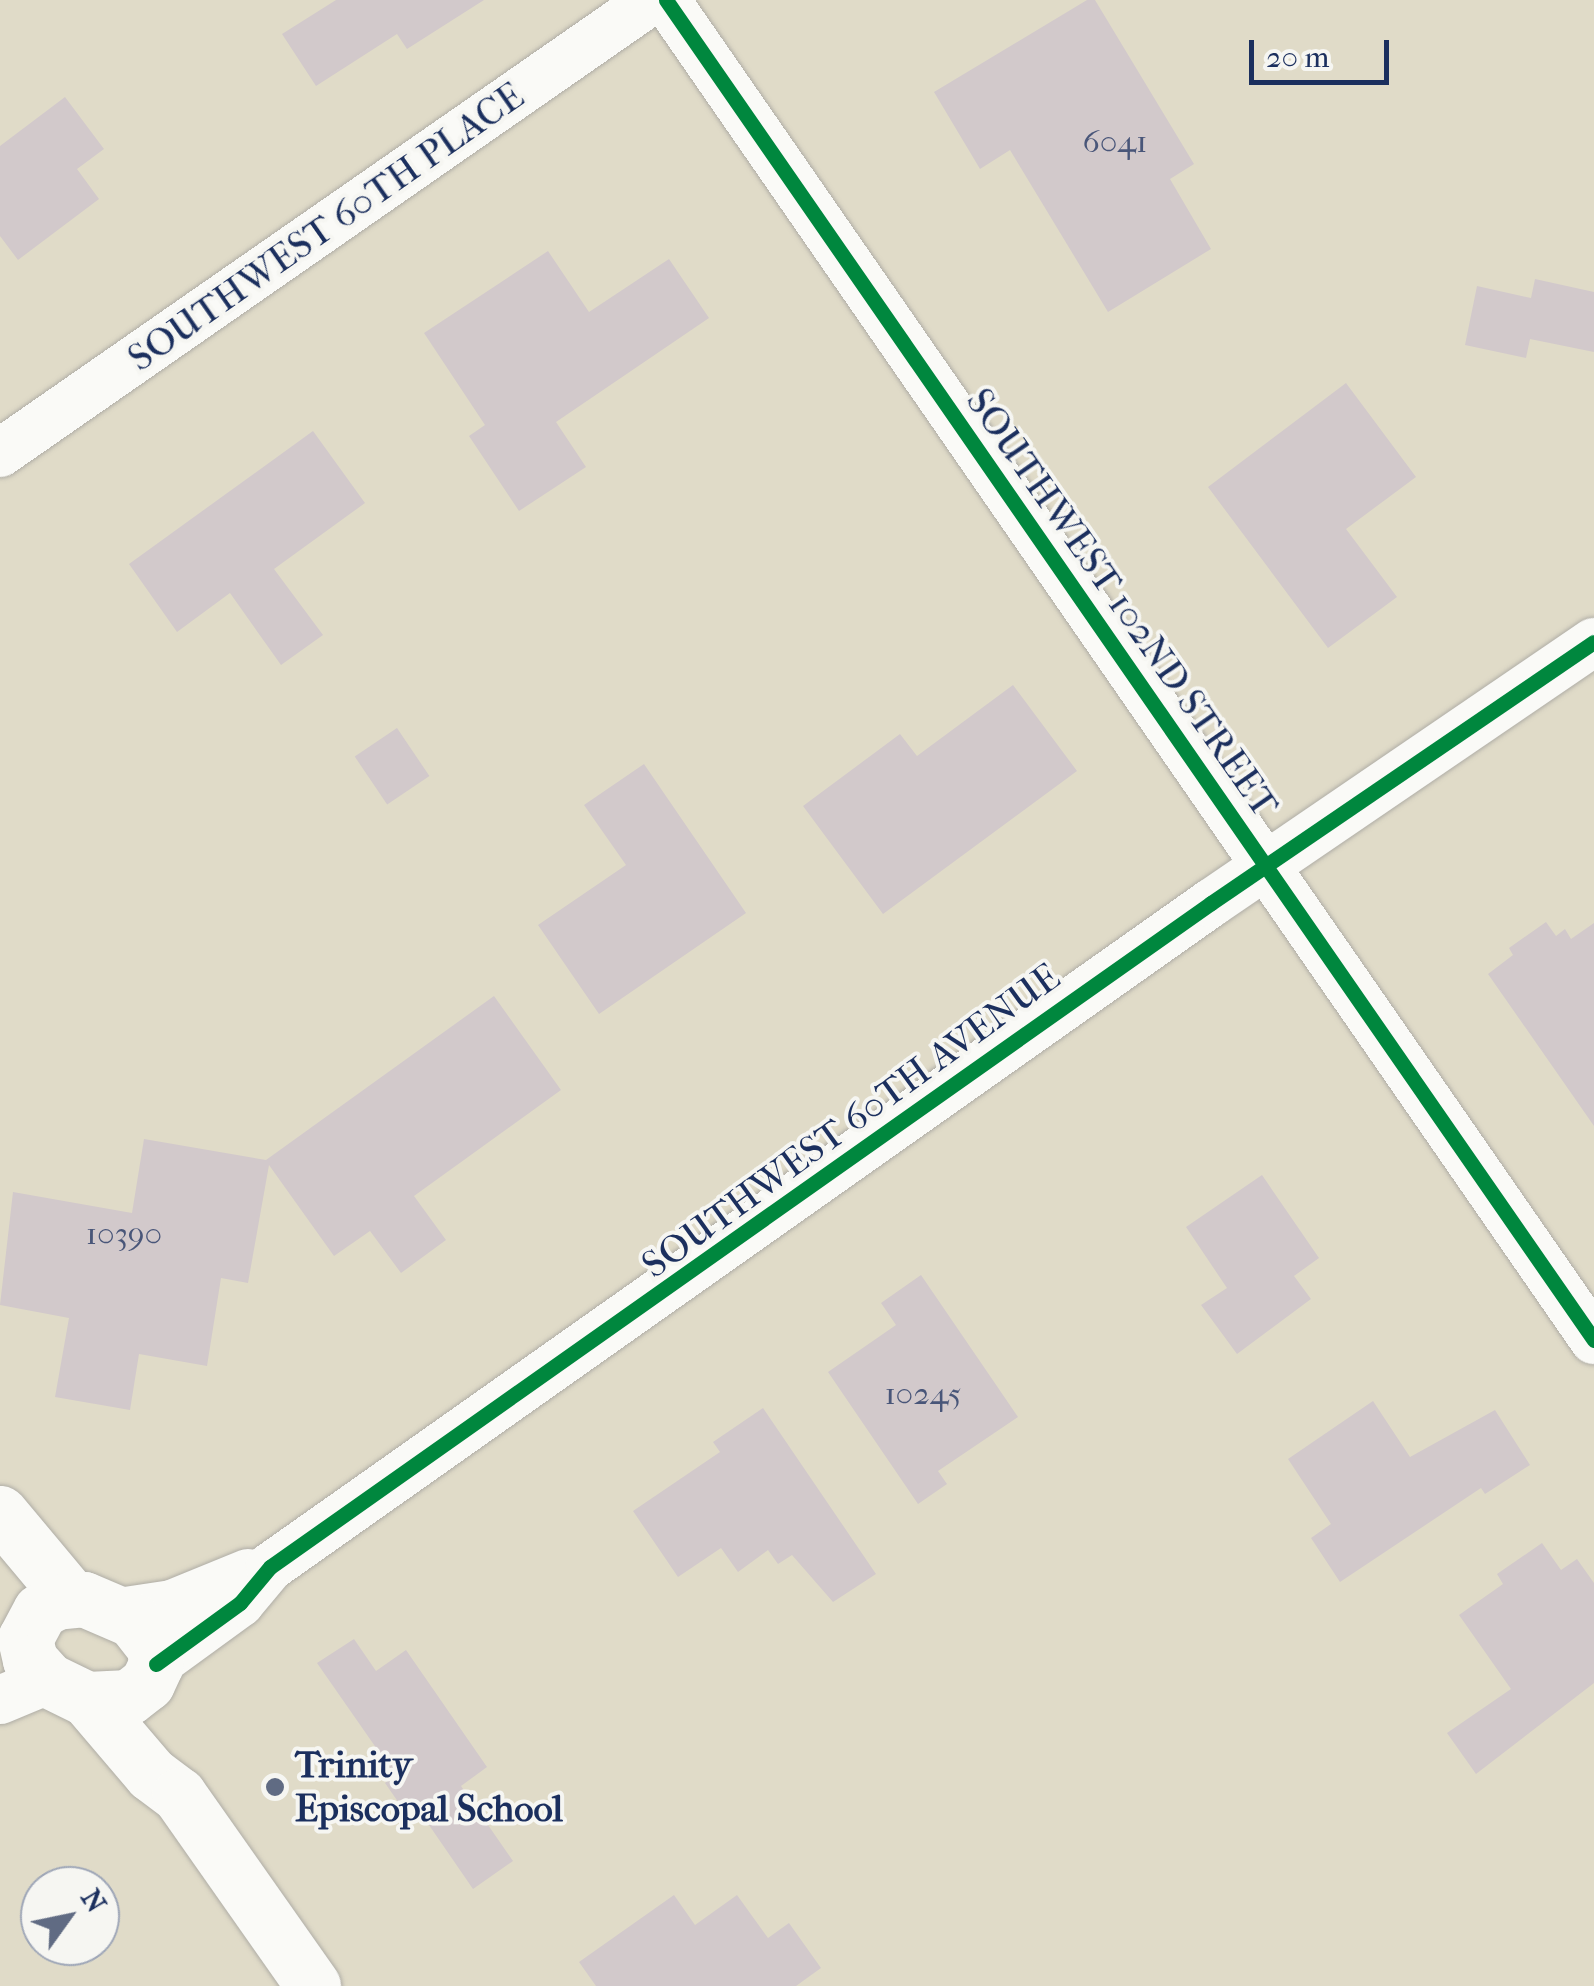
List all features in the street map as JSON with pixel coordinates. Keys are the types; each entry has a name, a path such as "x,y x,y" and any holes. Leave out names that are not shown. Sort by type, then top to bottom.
{"street":[{"name":"SOUTHWEST 60TH PLACE","path":"0,454 652,0"},
{"name":"SOUTHWEST 102ND STREET","path":"666,0 1594,1340"},
{"name":"SOUTHWEST 60TH AVENUE","path":"48,1651 270,1566 1265,866 1594,642"},
{"path":"0,1513 48,1651 112,1703 152,1674"},
{"name":"SOUTHWEST 60TH AVENUE","path":"152,1674 240,1603 270,1566"},
{"path":"0,1568 48,1651 151,1774 179,1794 313,1986"},
{"path":"48,1651 146,1633 152,1674 148,1708 171,1756 179,1794"}],"building":[{"path":"336,0 484,0 407,49 397,34 316,86 282,34"},
{"path":"1087,0 1095,0 1194,164 1170,179 1211,249 1108,312 1010,150 980,169 934,92"},
{"path":"65,97 104,149 77,169 99,199 18,260 0,236 0,146"},
{"path":"548,251 589,312 669,259 709,318 556,422 586,467 519,511 469,436 485,425 424,333"},
{"path":"1535,279 1594,292 1594,352 1530,339 1526,358 1465,345 1477,286 1531,298"},
{"path":"1346,383 1416,477 1346,529 1397,597 1328,648 1208,487"},
{"path":"313,431 365,503 274,569 323,635 281,665 230,593 177,632 129,564"},
{"path":"1013,685 1077,771 883,914 803,806 900,734 917,756"},
{"path":"397,728 429,776 387,805 355,757"},
{"path":"644,764 746,913 599,1014 538,925 626,865 584,805"},
{"path":"1546,922 1556,936 1565,929 1571,939 1594,923 1594,1126 1488,974 1513,955 1509,948"},
{"path":"494,996 561,1090 414,1196 446,1240 401,1273 370,1231 334,1256 269,1165 248,1283 221,1278 207,1366 139,1354 130,1410 55,1397 69,1318 0,1305 13,1192 132,1213 144,1139 266,1160"},
{"path":"1262,1175 1319,1258 1294,1276 1311,1299 1237,1354 1201,1305 1227,1288 1186,1227"},
{"path":"921,1275 1018,1417 938,1471 947,1484 918,1504 828,1372 896,1325 881,1303"},
{"path":"1373,1401 1410,1457 1495,1410 1530,1465 1485,1494 1481,1488 1340,1582 1311,1538 1331,1524 1288,1459"},
{"path":"763,1408 876,1574 833,1602 792,1555 778,1564 768,1550 738,1572 721,1548 678,1577 633,1511 720,1452 713,1442"},
{"path":"1542,1543 1561,1570 1577,1559 1594,1583 1594,1683 1476,1774 1447,1733 1511,1689 1459,1615 1503,1584 1497,1574"},
{"path":"354,1639 376,1671 406,1650 487,1767 461,1786 513,1861 473,1889 420,1812 410,1819 385,1783 395,1775 317,1663"},
{"path":"674,1895 695,1925 737,1895 768,1938 789,1923 821,1968 796,1986 596,1986 579,1962"}],"cycle path":[{"path":"666,0 1594,1340"},
{"path":"156,1664 240,1603 270,1567 1211,903 1594,642"}],"place":[{"name":"Trinity Episcopal School","path":"275,1787"}]}
